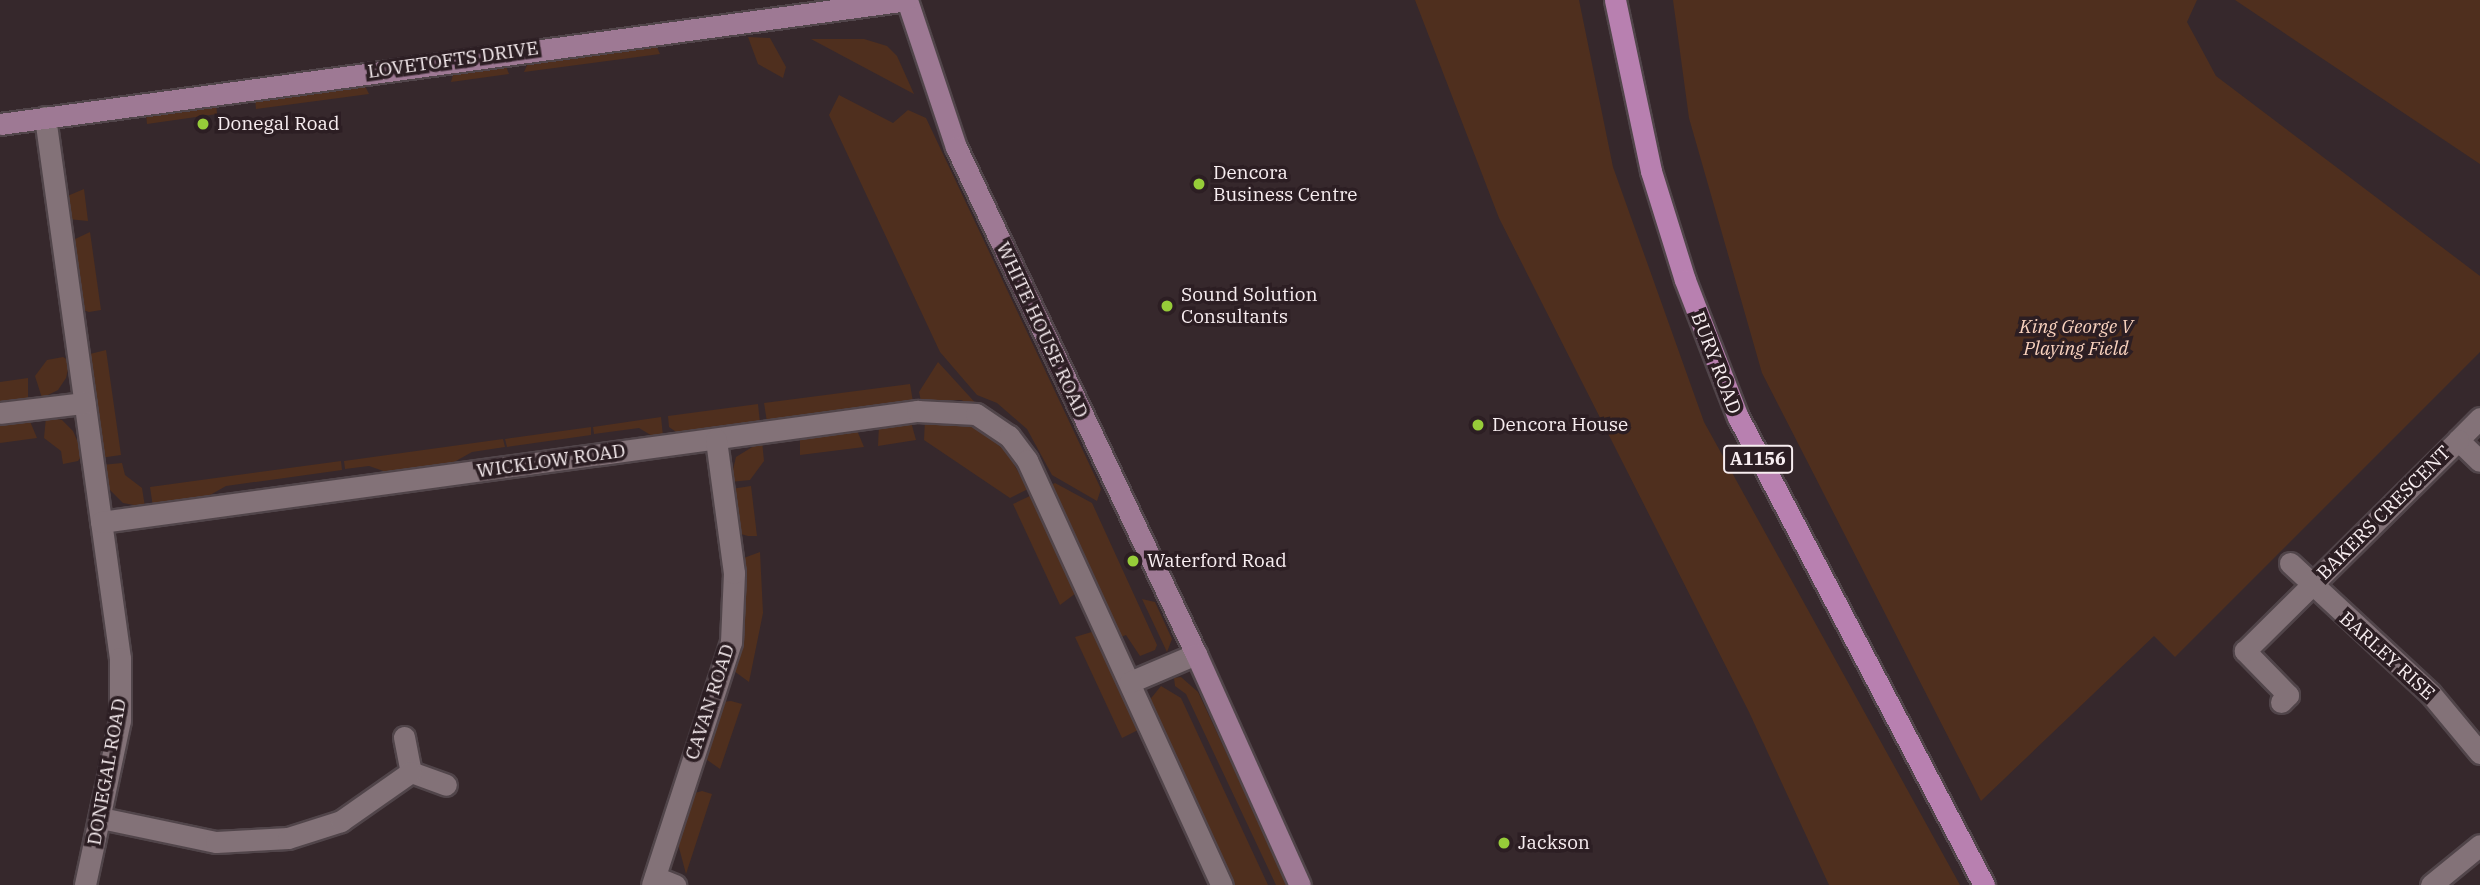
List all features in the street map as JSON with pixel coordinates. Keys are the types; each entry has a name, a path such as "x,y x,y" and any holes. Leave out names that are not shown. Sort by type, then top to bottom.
{"main road":[{"name":"BURY ROAD","path":"1615,0 1651,172 1721,376 1782,505 1984,885"}],"street":[{"name":"LOVETOFTS DRIVE","path":"0,124 907,0"},
{"name":"WHITE HOUSE ROAD","path":"907,0 956,146 1196,654 1300,885"},
{"name":"DONEGAL ROAD","path":"45,117 101,522 121,690 101,818 85,885"},
{"path":"0,413 84,403"},
{"name":"WICKLOW ROAD","path":"101,522 936,409 976,414 998,427 1027,460 1130,682"},
{"name":"BAKERS CRESCENT","path":"2281,702 2288,695 2245,650 2480,418"},
{"name":"CAVAN ROAD","path":"675,885 654,881 727,663 734,623 734,573 716,439"},
{"name":"BAKERS CRESCENT","path":"2458,440 2480,461"},
{"name":"BARLEY RISE","path":"2290,562 2311,585 2424,687 2480,753"},
{"path":"1196,654 1130,682 1222,885"},
{"path":"404,737 411,772"},
{"path":"101,818 216,842 288,838 341,821 411,772"},
{"path":"411,772 446,785"},
{"path":"2431,885 2480,845"}],"green space":[{"path":"1415,0 1579,0 1613,167 1704,422 1960,885 1829,885 1749,712 1499,218"},
{"name":"King George V Playing Field","path":"1673,0 2197,0 2187,22 2216,76 2480,276 2480,352 2175,657 2154,636 1981,801 1762,373 1689,118"},
{"path":"2235,0 2480,0 2480,164"},
{"path":"748,37 770,38 786,67 783,78 758,64"},
{"path":"811,39 864,39 887,46 897,56 914,94"},
{"path":"655,43 660,54 524,72 529,61"},
{"path":"505,64 509,74 451,82 454,71"},
{"path":"364,84 369,94 256,109 255,99"},
{"path":"839,95 893,123 908,110 926,118 1101,489 1097,501 1052,475 1027,429 997,403 977,395 940,352 829,115"},
{"path":"216,103 217,114 147,124 146,113"},
{"path":"84,189 88,221 68,219 65,197"},
{"path":"90,232 101,310 89,312 80,309 71,241"},
{"path":"106,350 121,455 100,458 86,355"},
{"path":"63,357 70,361 66,378 58,390 42,398 35,376 47,360"},
{"path":"938,362 980,408 961,400 921,401 919,392"},
{"path":"28,378 28,401 0,404 0,382"},
{"path":"910,384 913,402 767,422 764,403"},
{"path":"758,404 760,423 679,434 669,427 668,416"},
{"path":"46,417 62,420 73,431 83,454 78,461 63,464 61,451 44,438"},
{"path":"661,417 663,436 654,437 639,428 594,434 593,427"},
{"path":"29,419 37,438 0,443 0,423"},
{"path":"925,420 964,423 981,431 1007,452 1028,489 1010,498 924,440"},
{"path":"911,422 916,440 878,446 879,425"},
{"path":"591,427 591,435 507,447 505,439"},
{"path":"856,428 864,447 800,455 800,437"},
{"path":"503,439 505,447 472,452 447,466 392,474 369,466 345,469 344,461"},
{"path":"762,441 764,461 750,480 730,482 736,457"},
{"path":"341,461 342,470 226,486 203,499 153,507 150,487"},
{"path":"122,463 125,475 142,488 145,507 123,503 107,487 102,465"},
{"path":"1055,483 1092,503 1157,645 1155,650 1140,656 1126,635 1118,638 1050,486"},
{"path":"751,486 757,536 737,533 731,489"},
{"path":"1032,495 1076,593 1060,605 1013,504"},
{"path":"760,552 763,613 749,682 734,671 744,605 741,559"},
{"path":"1142,599 1155,602 1172,639 1167,652"},
{"path":"1095,631 1140,729 1122,738 1075,637"},
{"path":"1181,677 1198,692 1288,885 1276,885 1186,694 1175,686 1174,678"},
{"path":"1161,686 1181,698 1268,885 1233,885 1148,702"},
{"path":"722,702 742,704 720,769 703,757"},
{"path":"702,791 712,794 686,874 677,840 691,794"}],"place":[{"name":"Donegal Road","path":"203,124"},
{"name":"Dencora Business Centre","path":"1199,184"},
{"name":"Sound Solution Consultants","path":"1167,306"},
{"name":"Dencora House","path":"1478,425"},
{"name":"Waterford Road","path":"1133,561"},
{"name":"Jackson","path":"1504,843"}]}
